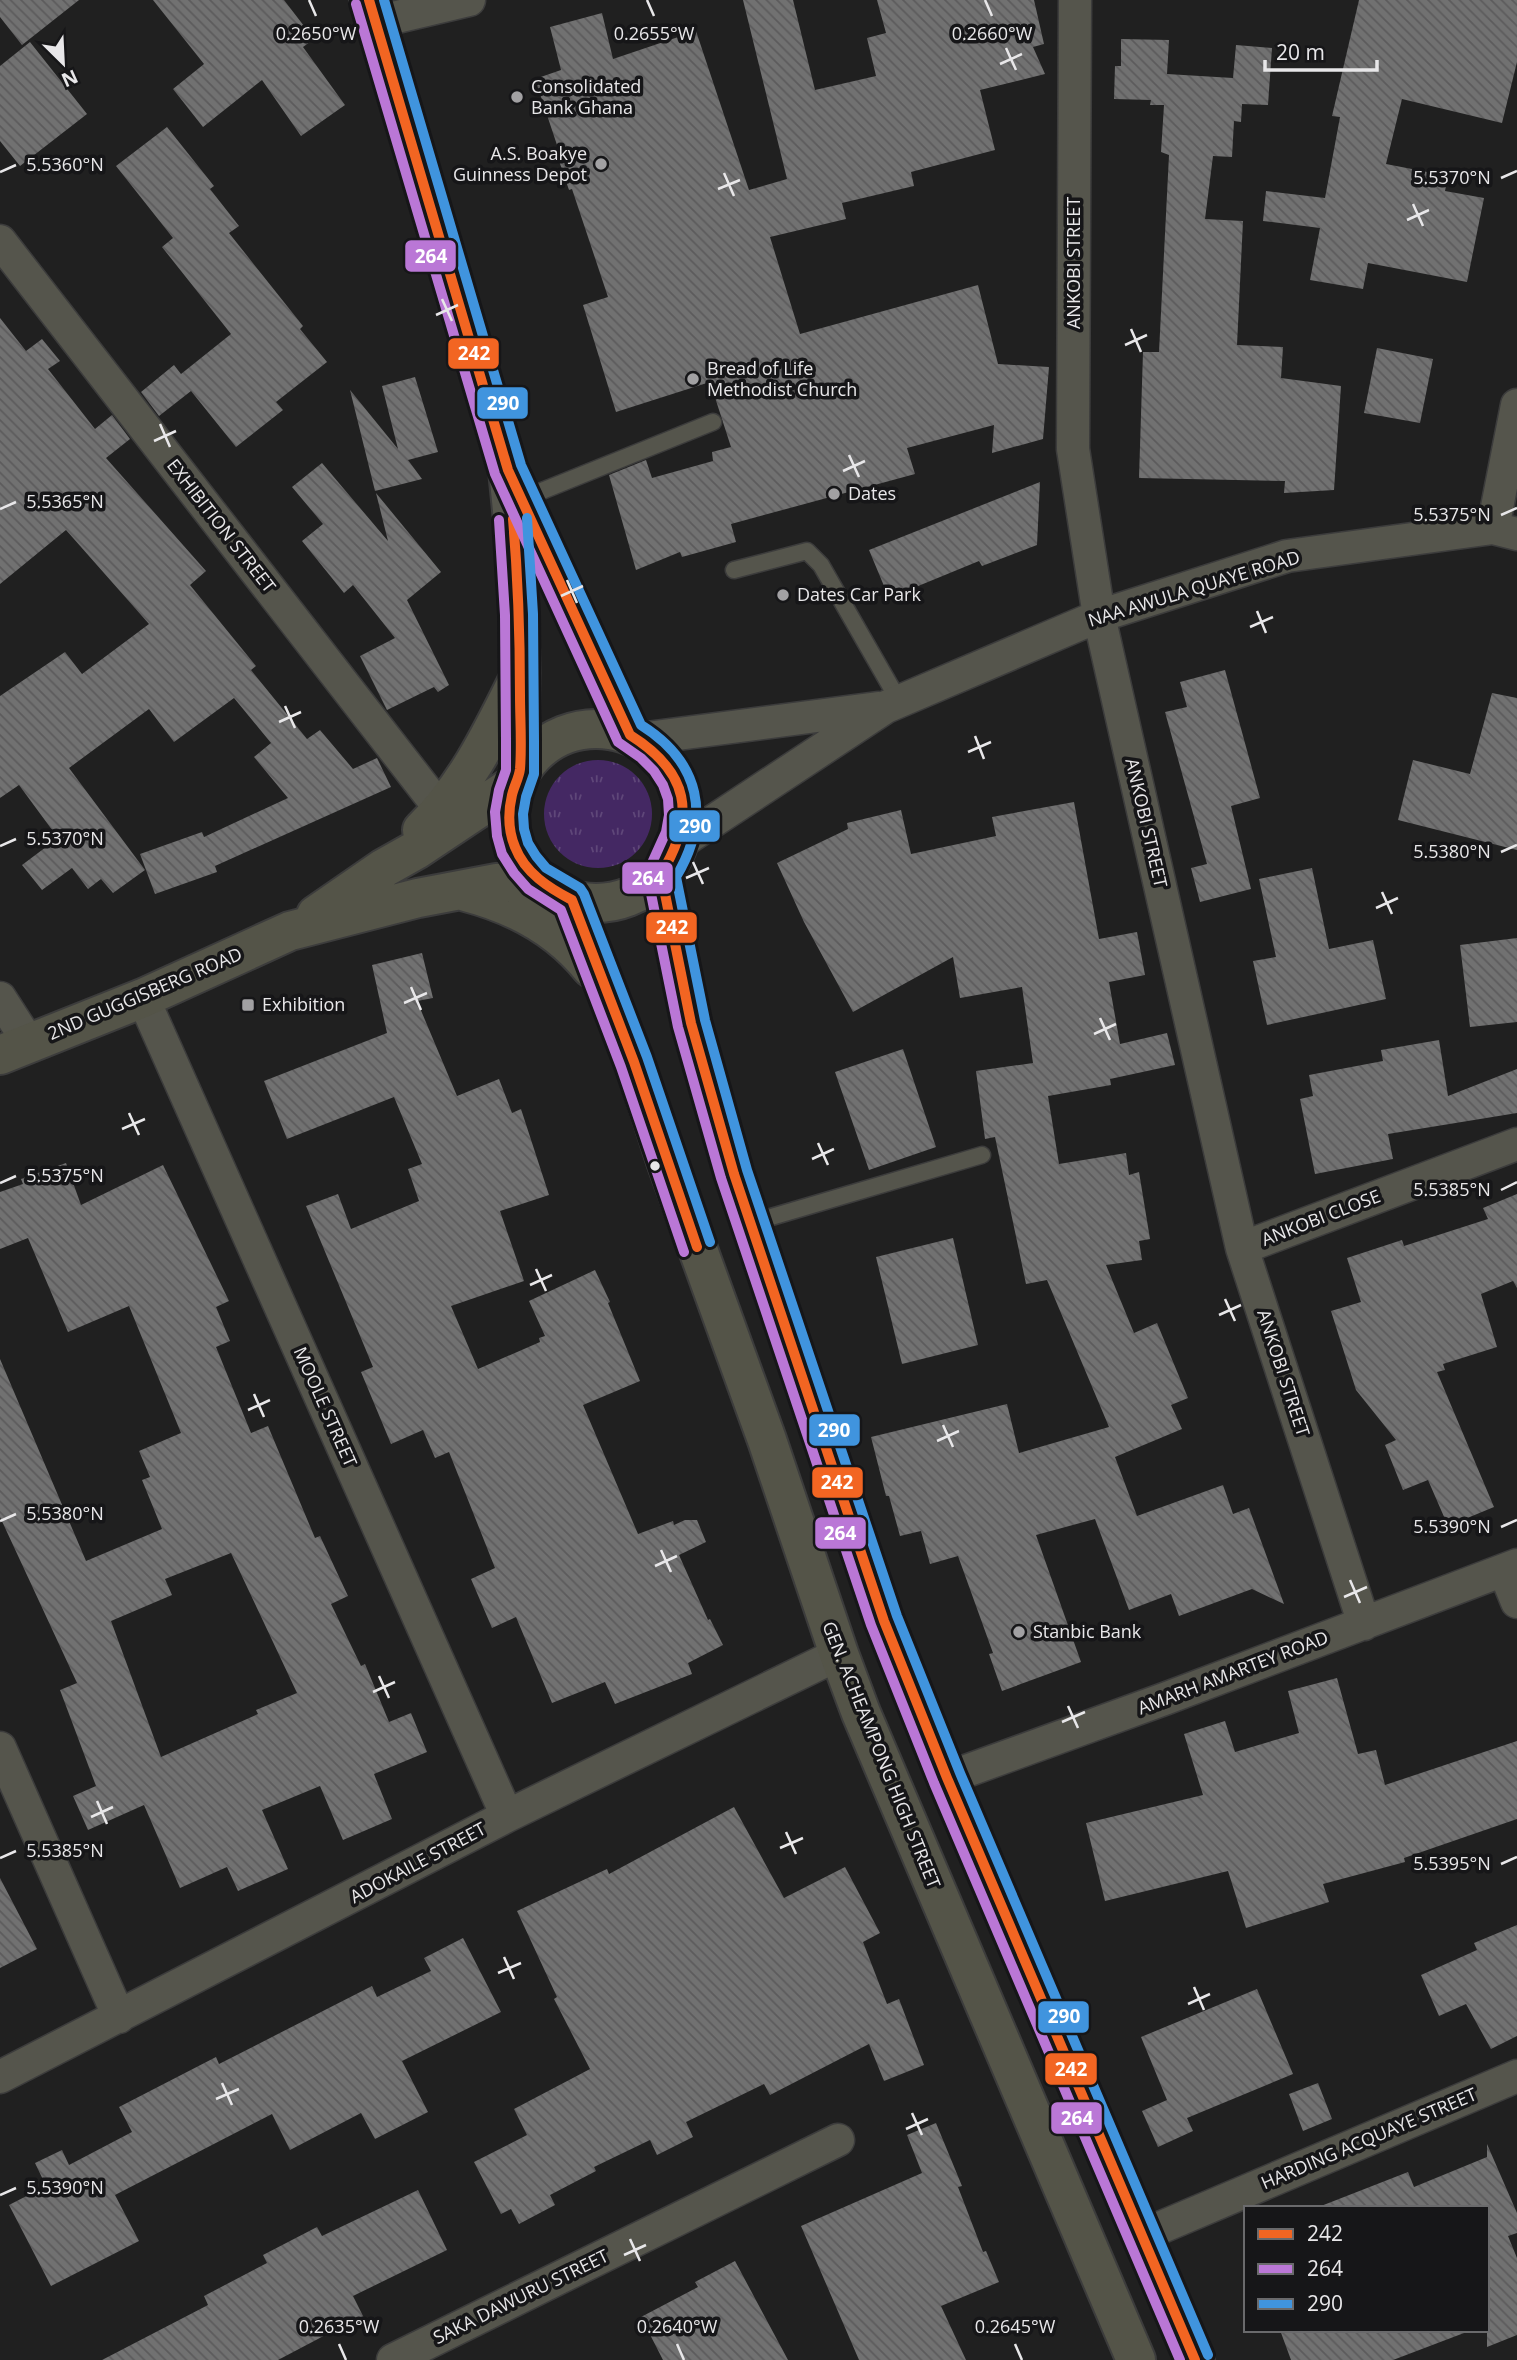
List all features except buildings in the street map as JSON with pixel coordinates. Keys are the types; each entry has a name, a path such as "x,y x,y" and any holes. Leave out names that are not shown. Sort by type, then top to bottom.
{"main road":[{"path":"384,868 442,811 468,776 521,674"},
{"path":"606,729 634,737 658,754 675,775 682,795 684,819 670,859 642,890 620,900 596,903 572,900 553,892 537,880 520,860 511,836 509,810 517,778 536,753 556,738 580,730 606,729"},
{"name":"2ND GUGGISBERG ROAD","path":"15,1049 144,998 290,931 384,868 416,850 517,778"},
{"path":"670,859 691,1023 734,1174 884,1621 947,1777 1195,2360"},
{"name":"2ND GUGGISBERG ROAD","path":"290,931 457,890 496,883 537,880"},
{"path":"457,890 524,912 555,931 603,982"},
{"name":"GEN. ACHEAMPONG HIGH STREET","path":"572,900 634,1062 839,1654 900,1809 1136,2360"}],"street":[{"path":"469,0 372,11 515,485 634,737"},
{"name":"ANKOBI STREET","path":"1075,0 1073,449 1099,616 1242,1248 1364,1624"},
{"name":"EXHIBITION STREET","path":"0,241 442,811"},
{"path":"1505,531 1517,405"},
{"path":"515,485 521,674 517,778"},
{"name":"NAA AWULA QUAYE ROAD","path":"670,859 893,704 1099,616 1287,556 1505,531"},
{"name":"NAA AWULA QUAYE ROAD","path":"634,737 893,704"},
{"path":"0,998 15,1049"},
{"name":"MOOLE STREET","path":"144,998 507,1816"},
{"name":"ANKOBI CLOSE","path":"1242,1248 1517,1144"},
{"path":"1511,1567 1517,1602"},
{"name":"AMARH AMARTEY ROAD","path":"947,1777 1167,1698 1511,1567"},
{"name":"ADOKAILE STREET","path":"0,2077 507,1816 839,1654"},
{"path":"0,1748 119,2017"},
{"name":"HARDING ACQUAYE STREET","path":"1143,2235 1517,2076"},
{"name":"SAKA DAWURU STREET","path":"393,2360 838,2140"}],"lane":[{"path":"515,485 713,422"},
{"path":"734,570 807,551 821,565 893,704"},
{"path":"751,1223 982,1155"}],"green space":[{"path":"598,760 619,764 636,776 648,793 652,814 648,835 636,852 619,864 598,868 577,864 560,852 548,835 544,814 548,793 560,776 577,764"}],"transit line":[{"name":"242","path":"369,0 508,470 630,735 665,764 681,796 683,814 680,833 661,874 691,1023 734,1174 884,1621 947,1778 1195,2360"},
{"name":"290","path":"384,0 521,465 641,725 676,756 694,792 694,833 676,877 705,1020 747,1170 897,1616 960,1773 1208,2355"},
{"name":"264","path":"356,4 495,474 618,742 654,771 668,799 666,832 647,874 678,1027 721,1178 871,1625 934,1783 1180,2360"},
{"name":"290","path":"527,518 533,614 534,774 526,797 524,829 528,843 546,868 580,888 584,894 647,1057 710,1242"},
{"name":"242","path":"513,519 521,751 510,808 511,834 519,856 531,872 546,885 572,900 634,1062 697,1247"},
{"name":"264","path":"499,520 505,615 506,770 495,812 497,836 502,854 514,873 528,889 561,910 621,1067 684,1252"}],"place":[{"name":"Consolidated Bank Ghana","path":"517,97"},
{"name":"A.S. Boakye Guinness Depot","path":"601,164"},
{"name":"Bread of Life Methodist Church","path":"693,379"},
{"name":"Dates","path":"834,494"},
{"name":"Dates Car Park","path":"783,595"},
{"name":"Exhibition","path":"248,1005"},
{"name":"Stanbic Bank","path":"1019,1632"}]}
